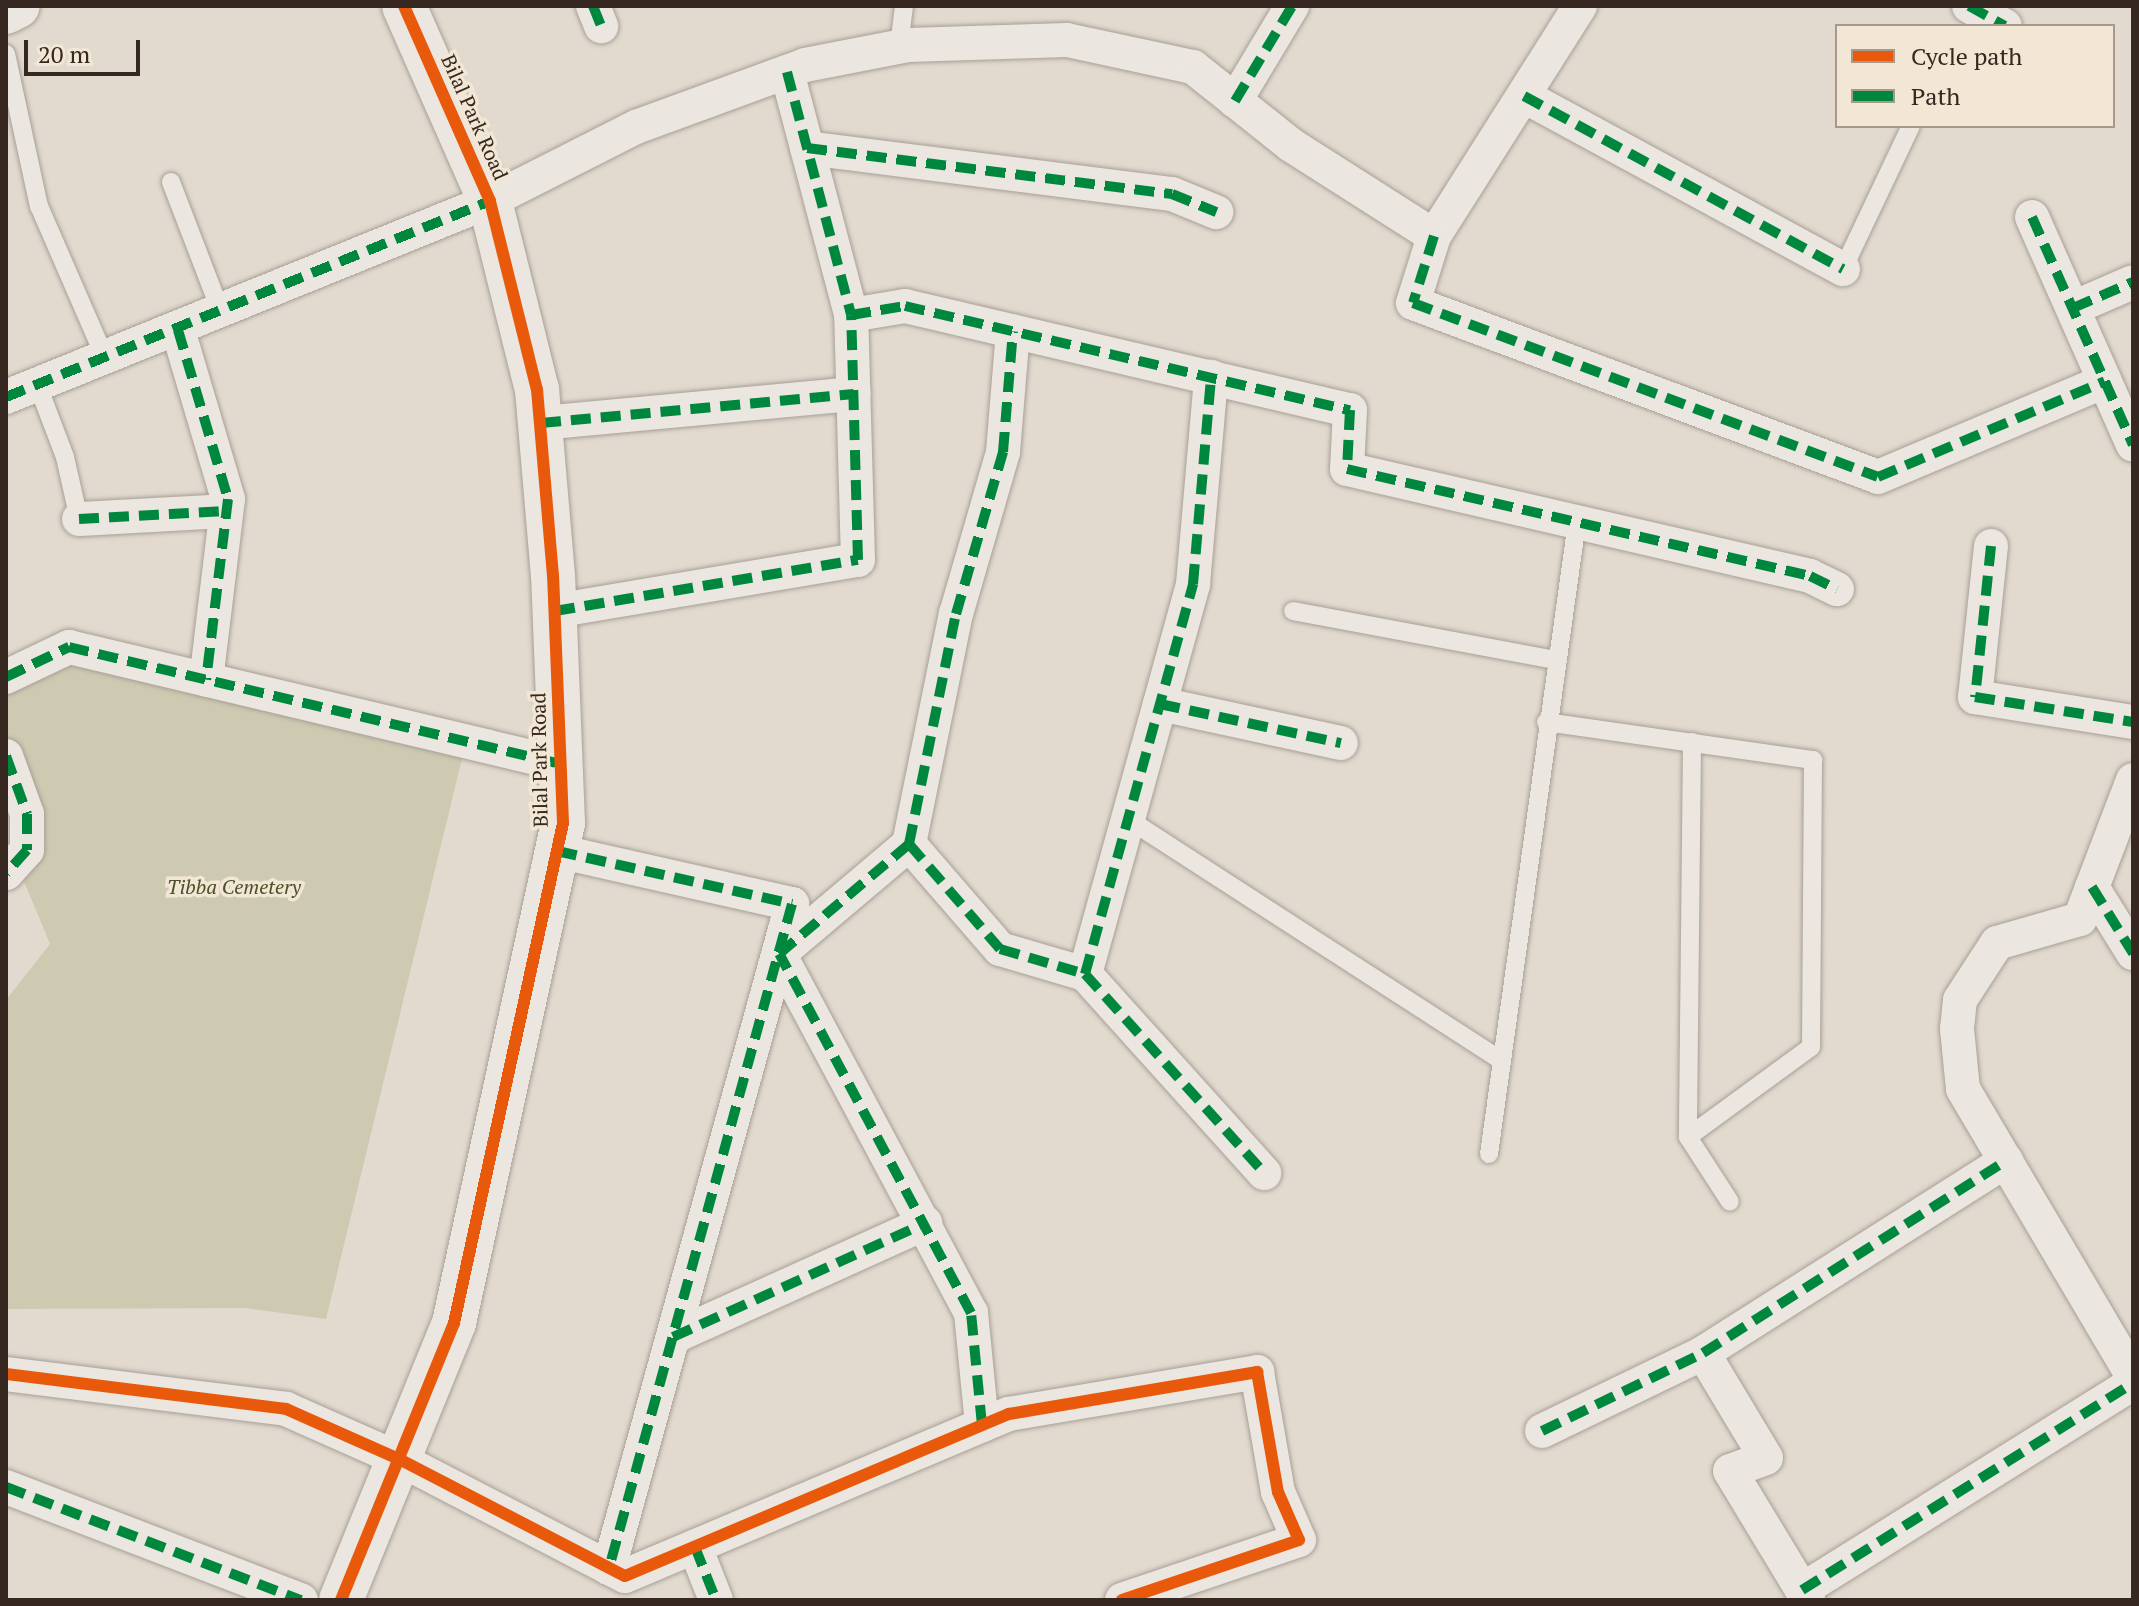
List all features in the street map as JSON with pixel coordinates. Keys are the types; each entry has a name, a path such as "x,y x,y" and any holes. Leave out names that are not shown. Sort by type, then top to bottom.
{"street":[{"path":"6,12 18,6"},
{"name":"Bilal Park Road","path":"341,1600 454,1323 563,823 555,611 537,390 490,201 404,6"},
{"path":"1235,101 1292,6"},
{"path":"1580,6 1434,236 1413,303 1878,477 2105,381"},
{"path":"1968,6 2001,24"},
{"path":"6,397 106,360 490,201 636,127 787,72 899,46 1067,40 1193,67 1291,145 1434,236"},
{"path":"555,611 858,560 851,315 787,72"},
{"path":"1524,96 1843,269"},
{"path":"807,148 1172,194 1216,212"},
{"path":"2032,217 2133,445"},
{"path":"2073,308 2133,282"},
{"path":"851,315 905,306 1350,410 1347,469 1810,576 1837,589"},
{"path":"178,330 228,499 206,680"},
{"path":"779,954 909,844 956,614 1003,452 1013,331"},
{"path":"1085,974 1193,584 1211,377"},
{"path":"541,423 854,394"},
{"path":"79,519 226,511"},
{"path":"1991,546 1975,697 2133,722"},
{"path":"6,677 69,647 561,764"},
{"path":"1160,704 1341,743"},
{"path":"6,756 27,814 27,850 6,873"},
{"path":"1703,1353 1766,1458 1730,1471 1805,1595 2133,1380 1963,1089 1960,1000 1997,943 2080,919 2133,780"},
{"path":"909,844 1000,949 1085,974 1264,1173"},
{"path":"557,851 792,904 609,1568"},
{"path":"2092,887 2133,953"},
{"path":"779,954 971,1313 982,1425"},
{"path":"1542,1431 1703,1353 2006,1161"},
{"path":"673,1337 925,1223"},
{"path":"6,1374 286,1409 399,1459 625,1576 1009,1414 1257,1372 1278,1492 1299,1540 1122,1600"},
{"path":"6,1487 301,1600"},
{"path":"695,1547 716,1600"}],"lane":[{"path":"899,46 904,6"},
{"path":"6,54 39,206 106,360"},
{"path":"1843,269 1910,128"},
{"path":"171,182 221,312"},
{"path":"38,386 65,457 79,519"},
{"path":"1489,1154 1546,722 1577,522"},
{"path":"1293,611 1556,660"},
{"path":"1546,722 1813,760 1811,1047 1688,1137"},
{"path":"1692,742 1688,1137 1730,1202"},
{"path":"1128,819 1501,1060"}],"green space":[{"name":"Tibba Cemetery","path":"69,647 466,742 326,1319 244,1308 6,1309 6,1000 50,944 16,862 6,756 6,677"}],"marked path":[{"path":"593,6 601,26"},
{"path":"1235,101 1292,6"},
{"path":"1969,6 2001,24"},
{"path":"787,72 851,315 905,306 1350,410 1347,469 1810,576 1837,589"},
{"path":"1524,96 1843,269"},
{"path":"807,148 1172,194 1216,212"},
{"path":"6,397 490,201"},
{"path":"2032,217 2133,445"},
{"path":"1434,236 1413,303 1878,477 2105,381"},
{"path":"2073,308 2133,282"},
{"path":"555,611 858,560 851,315"},
{"path":"178,330 228,499 206,680"},
{"path":"982,1425 971,1313 779,954 909,844 956,614 1003,452 1013,331"},
{"path":"1085,974 1193,584 1211,377"},
{"path":"541,423 854,394"},
{"path":"79,519 226,511"},
{"path":"1991,546 1975,697 2133,722"},
{"path":"6,677 69,647 561,764"},
{"path":"1160,704 1341,743"},
{"path":"6,756 27,814 27,850 6,873"},
{"path":"909,844 1000,949 1085,974 1264,1173"},
{"path":"557,851 792,904 609,1568"},
{"path":"2092,887 2133,953"},
{"path":"1542,1431 1703,1353 2006,1161"},
{"path":"673,1337 925,1223"},
{"path":"1802,1590 2133,1383"},
{"path":"6,1487 301,1600"},
{"path":"695,1547 716,1600"}],"cycle path":[{"path":"341,1600 454,1323 563,823 553,576 537,390 490,201 404,6"},
{"path":"6,1374 286,1409 399,1459 625,1576 1009,1414 1257,1372 1278,1492 1299,1540 1122,1600"}]}
